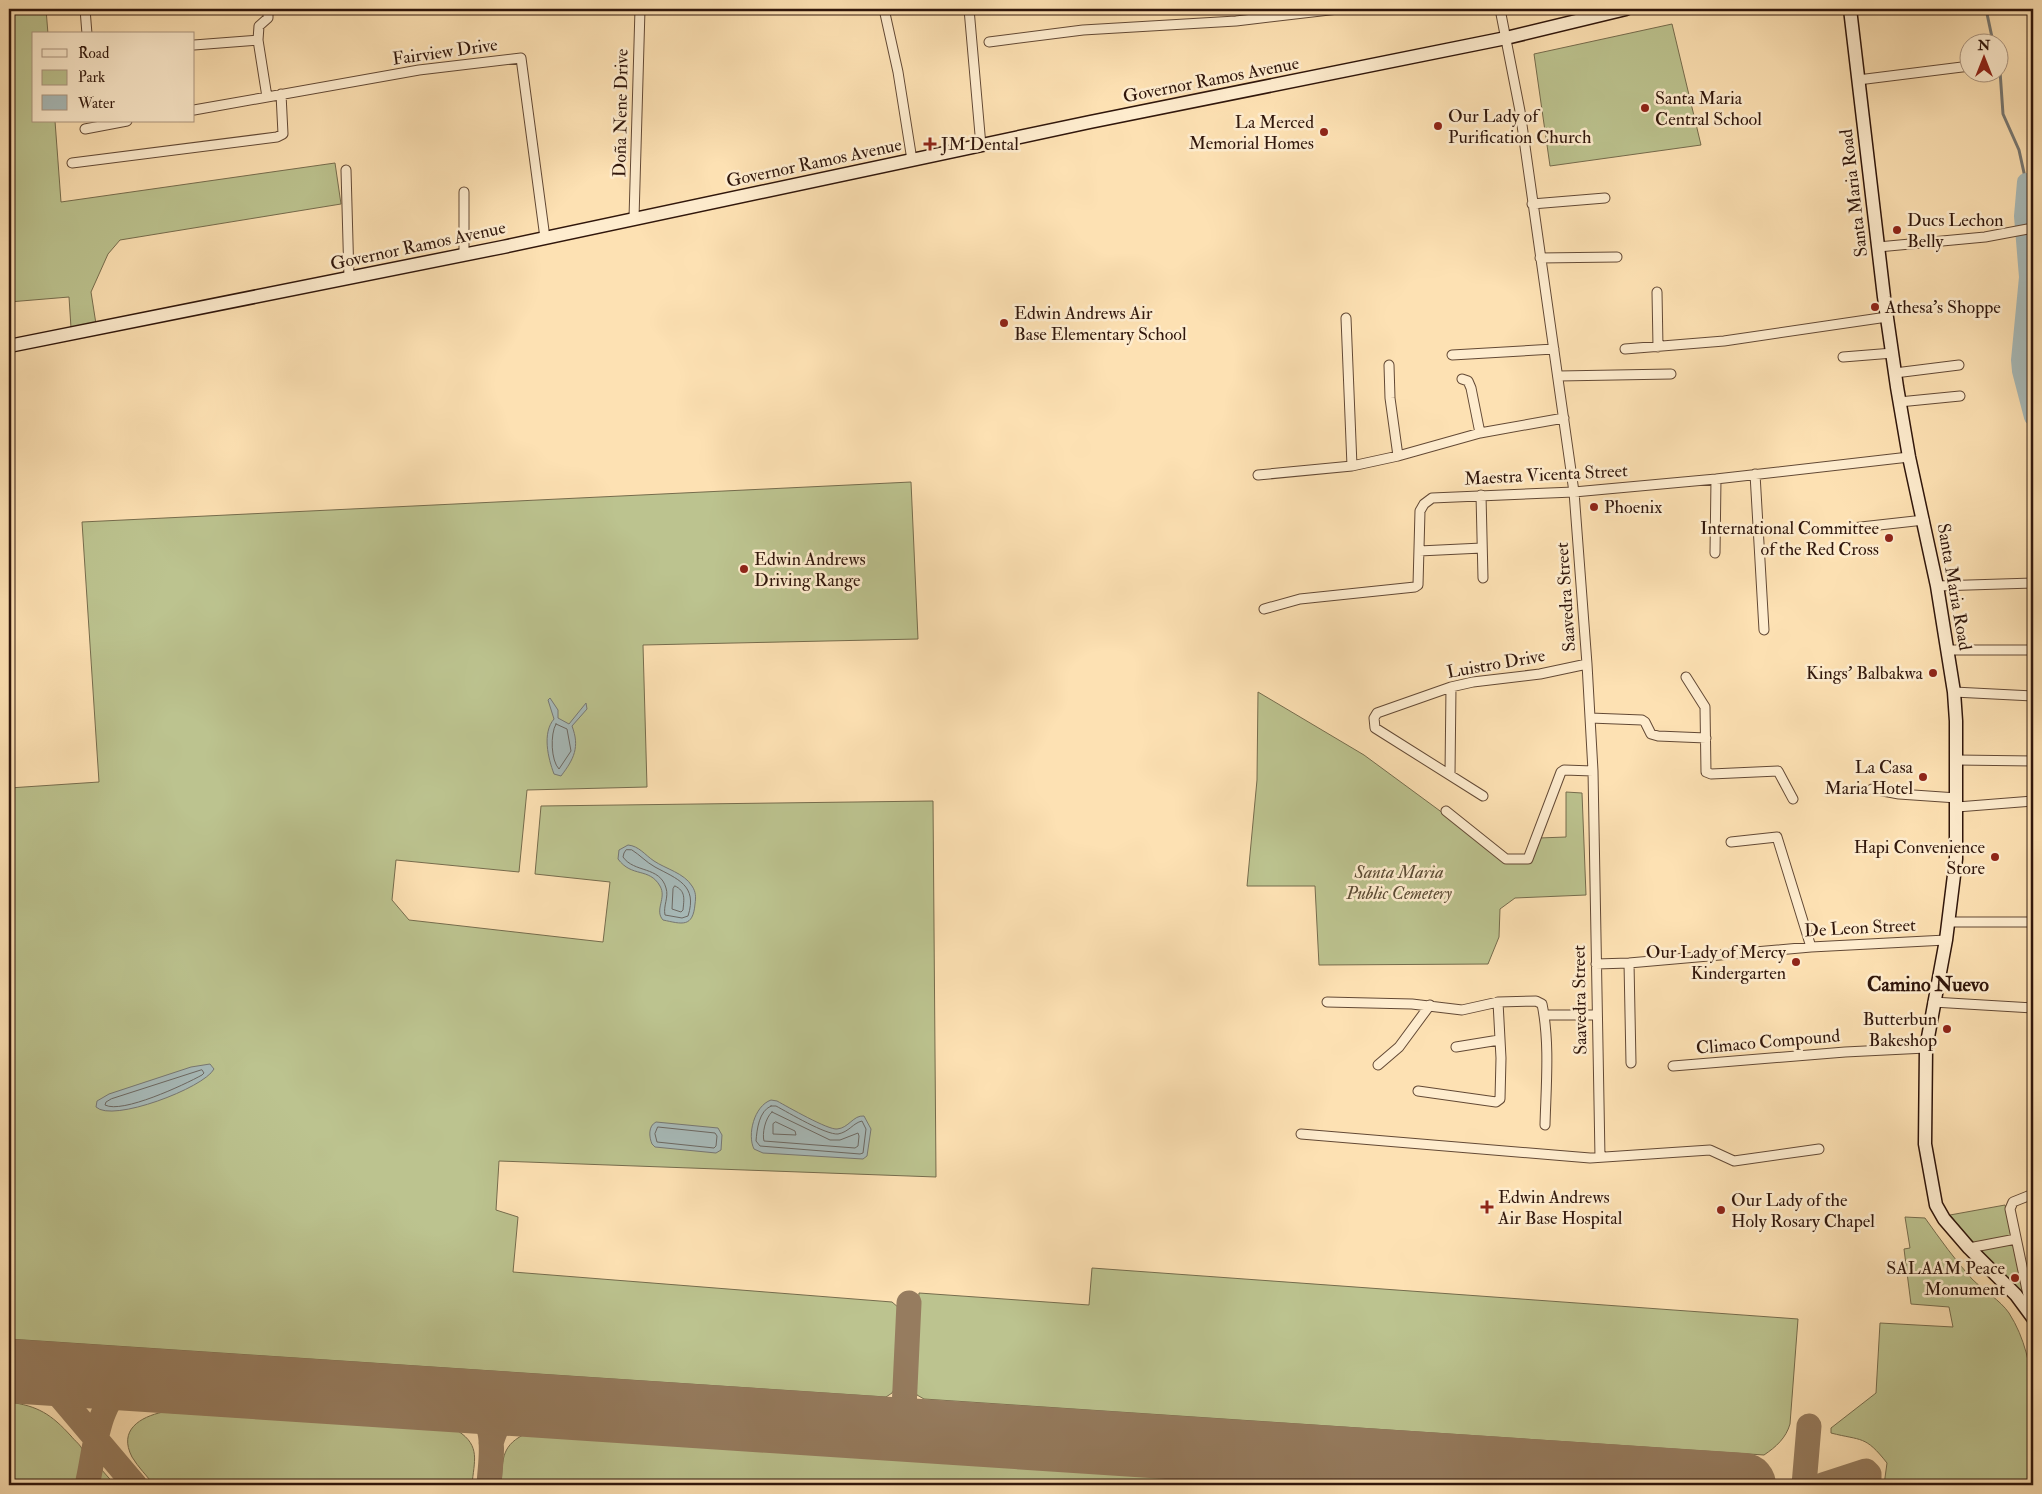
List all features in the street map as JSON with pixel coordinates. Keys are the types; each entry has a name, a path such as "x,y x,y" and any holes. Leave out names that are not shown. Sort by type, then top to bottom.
{"main road":[{"name":"Governor Ramos Avenue","path":"9,346 545,238 1090,122 1506,38 1626,9"},
{"name":"Santa Maria Road","path":"1850,9 1878,247 1899,402 1909,458 1937,586 1954,692 1957,760 1956,859 1946,940 1926,1048 1925,1144 1936,1205 1944,1219 1969,1248 2016,1295 2033,1318"}],"street":[{"path":"85,9 87,32"},
{"path":"267,97 258,40 259,26 268,18 268,9"},
{"name":"Doña Nene Drive","path":"634,218 640,9"},
{"path":"884,9 898,72 912,160"},
{"path":"969,9 981,146"},
{"path":"989,42 1083,30 1236,21 1338,9"},
{"name":"Saavedra Street","path":"1500,9 1520,111 1574,492 1593,771 1600,1157"},
{"path":"195,45 258,40"},
{"name":"Fairview Drive","path":"195,110 419,70 521,58 545,238"},
{"path":"1858,80 1960,67"},
{"path":"72,163 276,137 283,134 281,94"},
{"path":"85,129 123,122"},
{"path":"346,170 349,278"},
{"path":"464,192 464,254"},
{"path":"1532,204 1605,198"},
{"path":"1878,247 1985,237 2033,228"},
{"path":"1540,258 1617,257"},
{"path":"1657,292 1658,347"},
{"path":"1625,349 1724,341 1887,316"},
{"path":"1346,318 1352,466"},
{"path":"1452,355 1554,349"},
{"path":"1843,357 1893,352"},
{"path":"1389,365 1390,398 1398,456"},
{"path":"1895,373 1959,365"},
{"path":"1558,376 1671,374"},
{"path":"1462,379 1468,381 1471,388 1480,433"},
{"path":"1899,402 1960,396"},
{"path":"1258,475 1352,466 1398,456 1480,433 1564,418"},
{"name":"Maestra Vicenta Street","path":"1264,609 1300,599 1415,587 1420,582 1420,511 1424,504 1432,498 1574,492 1909,458"},
{"path":"1755,474 1764,630"},
{"path":"1715,553 1716,479"},
{"path":"1481,495 1483,578"},
{"path":"1852,528 1924,520"},
{"path":"1419,551 1482,548"},
{"path":"1937,586 2033,583"},
{"path":"1947,650 2033,650"},
{"name":"Luistro Drive","path":"1483,796 1375,728 1374,718 1378,713 1451,687 1587,664"},
{"path":"1686,677 1705,708 1706,772 1708,774 1778,772 1793,799"},
{"path":"1450,774 1451,687"},
{"path":"1954,692 2033,696"},
{"path":"1590,718 1642,720 1651,734 1658,736 1706,738"},
{"path":"1957,760 2033,761"},
{"path":"1446,811 1506,859 1528,859 1561,772 1564,770 1593,771"},
{"path":"1872,789 1957,803 2033,801"},
{"path":"1730,842 1777,837 1811,947"},
{"path":"1948,922 2033,922"},
{"name":"De Leon Street","path":"1596,964 1628,963 1811,947 1946,940"},
{"path":"1628,963 1632,1062"},
{"path":"1327,1002 1430,1005 1462,1010 1498,1002 1536,1001 1542,1004 1547,1070 1545,1126"},
{"path":"1418,1090 1496,1102 1500,1099 1501,1058 1498,1002"},
{"path":"1934,1002 2033,1008"},
{"path":"1378,1065 1399,1047 1430,1005"},
{"path":"1544,1015 1596,1014"},
{"path":"1456,1047 1499,1040"},
{"name":"Climaco Compound","path":"1673,1066 1845,1052 1926,1048"},
{"path":"1301,1134 1590,1158 1710,1150 1734,1161 1819,1149"},
{"path":"2033,1194 2010,1205 2033,1318"},
{"path":"1969,1248 2016,1239"}],"green space":[{"path":"9,9 46,9 48,32 32,32 32,122 55,122 61,202 335,163 341,204 120,240 108,254 91,292 96,324 71,328 69,297 9,302"},
{"path":"1672,24 1701,145 1550,166 1534,54"},
{"path":"911,482 918,639 643,645 647,787 527,790 519,872 396,860 392,900 409,920 603,942 610,882 535,874 541,806 933,801 936,1177 499,1161 496,1210 518,1217 513,1272 892,1302 899,1308 901,1313 898,1383 892,1393 886,1397 9,1339 9,788 99,782 82,522"},
{"name":"Santa Maria Public Cemetery","path":"1258,692 1364,755 1451,819 1503,862 1529,862 1539,838 1566,837 1566,792 1582,793 1586,895 1515,898 1500,909 1499,937 1488,964 1319,965 1315,886 1247,886 1257,780"},
{"path":"2005,1205 2013,1237 1974,1244 1950,1215"},
{"path":"1905,1217 1925,1218 1972,1279 2005,1308 2019,1332 2031,1374 2034,1419 2033,1485 1884,1485 1887,1463 1880,1454 1862,1440 1831,1433 1831,1428 1876,1393 1880,1323 1953,1327 1949,1307 1911,1304 1904,1249 1910,1248"},
{"path":"2014,1243 2024,1295 1977,1249"},
{"path":"1092,1268 1798,1319 1790,1424 1780,1442 1764,1455 924,1399 917,1395 913,1387 919,1293 1089,1305"},
{"path":"9,1402 28,1406 43,1412 64,1428 83,1451 85,1473 83,1485 9,1485"},
{"path":"163,1412 458,1431 470,1442 473,1448 475,1461 472,1485 154,1485 132,1457 128,1448 128,1439 130,1432 139,1421"},
{"path":"523,1435 1311,1485 501,1485 506,1450"},
{"path":"98,1469 101,1469 115,1485 92,1485"}],"water":[{"path":"550,698 558,710 558,718 569,724 586,703 587,709 572,726 575,740 574,753 561,776 554,774 547,746 548,731 554,719 548,700"},
{"path":"628,845 639,849 654,861 680,874 689,882 696,897 694,912 689,921 676,923 663,920 660,912 662,890 656,880 651,876 629,869 618,859 619,850"},
{"path":"210,1064 214,1069 207,1077 176,1094 138,1107 120,1110 105,1111 96,1107 97,1101 109,1094 191,1067"},
{"path":"771,1100 777,1101 825,1126 837,1129 845,1126 857,1117 864,1116 871,1129 867,1156 863,1159 763,1153 754,1149 751,1136 756,1114 765,1103"},
{"path":"656,1122 718,1128 722,1135 721,1150 716,1153 655,1147 651,1141 650,1132 653,1124"}],"waterway":[{"path":"1986,9 1991,32"},
{"path":"2001,82 2003,114 2019,150 2026,182"},
{"path":"2026,182 2023,216 2028,277 2020,360 2033,417"}],"taxiway":[{"path":"903,1430 909,1303"},
{"path":"35,1372 53,1388 135,1485"},
{"path":"87,1485 99,1425 105,1410 112,1397 122,1387 135,1379"},
{"path":"465,1401 476,1409 489,1427 492,1449 489,1485"},
{"path":"491,1443 497,1427 505,1416 532,1405"},
{"path":"1804,1485 1809,1426"},
{"path":"1823,1485 1866,1471 1869,1474 1869,1485"}],"runway":[{"path":"9,1371 1744,1485"}],"place":[{"name":"Santa Maria Central School","path":"1645,108"},
{"name":"Our Lady of Purification Church","path":"1438,126"},
{"name":"La Merced Memorial Homes","path":"1324,132"},
{"name":"JM Dental","path":"930,144"},
{"name":"Ducs Lechon Belly","path":"1897,230"},
{"name":"Athesa's Shoppe","path":"1875,307"},
{"name":"Edwin Andrews Air Base Elementary School","path":"1004,323"},
{"name":"Phoenix","path":"1594,507"},
{"name":"International Committee of the Red Cross","path":"1889,538"},
{"name":"Edwin Andrews Driving Range","path":"744,569"},
{"name":"Kings' Balbakwa","path":"1933,673"},
{"name":"La Casa Maria Hotel","path":"1923,777"},
{"name":"Hapi Convenience Store","path":"1995,857"},
{"name":"Our Lady of Mercy Kindergarten","path":"1796,962"},
{"name":"Butterbun Bakeshop","path":"1947,1029"},
{"name":"Edwin Andrews Air Base Hospital","path":"1487,1207"},
{"name":"Our Lady of the Holy Rosary Chapel","path":"1721,1210"},
{"name":"SALAAM Peace Monument","path":"2015,1278"}],"district":[{"name":"Camino Nuevo","path":"1928,984"}]}
